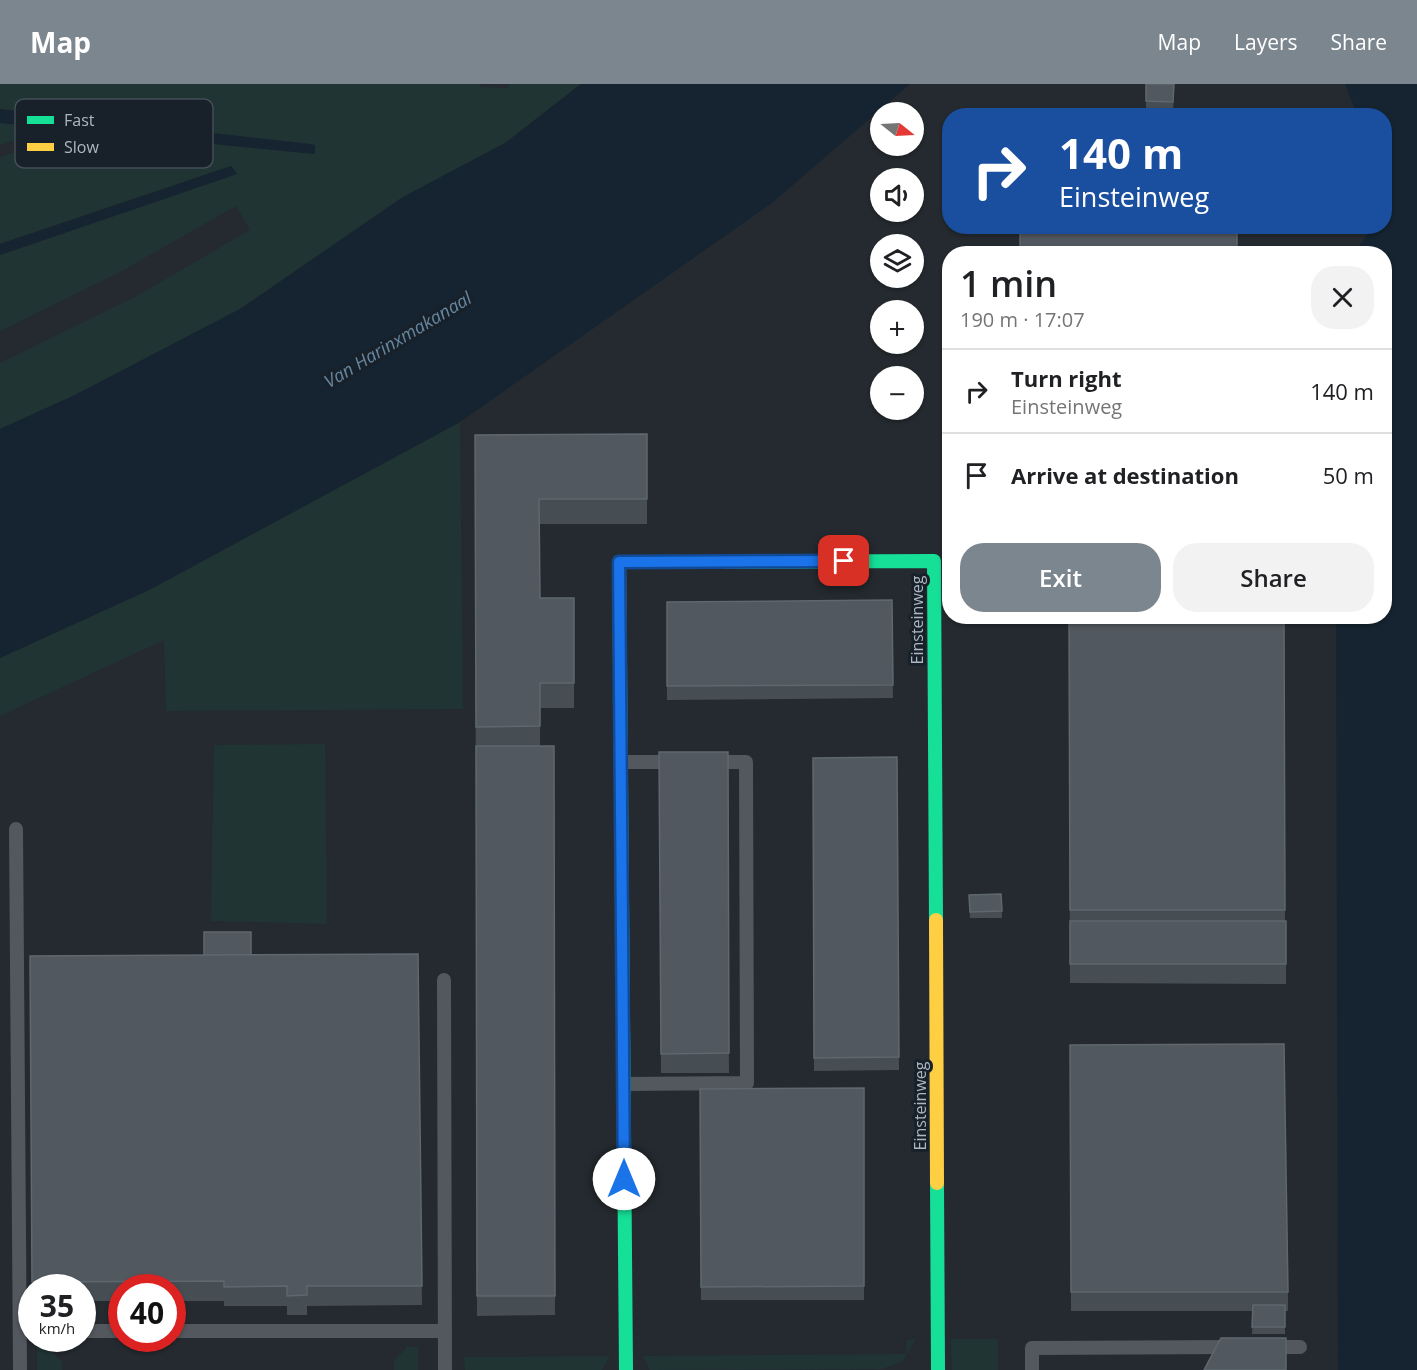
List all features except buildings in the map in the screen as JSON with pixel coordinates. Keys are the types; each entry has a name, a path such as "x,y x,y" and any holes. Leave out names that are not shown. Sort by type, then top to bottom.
{"street":[{"name":"Einsteinweg","path":"626,1370 619,562 934,561 938,1370"}],"lane":[{"path":"621,762 746,762 747,1083 624,1084"},
{"path":"16,829 24,1274"},
{"path":"444,980 445,1370"},
{"path":"186,1331 445,1331"},
{"path":"1032,1370 1032,1348 1300,1347"},
{"path":"20,1370 22,1352"}],"green space":[{"path":"0,84 479,84 480,87 508,88 509,84 581,84 505,143 403,197 240,309 75,395 0,429 0,363 135,297 250,230 236,206 122,271 0,331 0,255 237,174 231,166 0,244 0,157 15,152 15,168 213,168 213,144 315,154 315,145 213,133 213,99 15,99 15,111 0,109"},
{"path":"0,123 15,124 15,140 0,145"},
{"path":"460,422 463,709 166,711 164,640 0,716 0,658 151,589"},
{"path":"325,744 327,924 211,921 214,745"},
{"path":"916,1339 903,1361 882,1369 650,1370 643,1356 906,1354 907,1340"},
{"path":"951,1339 998,1339 998,1370 952,1370"},
{"path":"407,1347 418,1347 418,1370 394,1370 394,1361"},
{"path":"37,1352 52,1352 62,1362 62,1370 37,1370"},
{"path":"610,1356 602,1370 465,1370 464,1357"}],"water":[{"name":"Van Harinxmakanaal","path":"581,84 910,84 889,102 870,102 870,118 772,203 460,422 151,589 0,658 0,429 75,395 240,309 403,197 505,143"},
{"path":"1345,84 1417,84 1417,1370 1338,1370 1336,624 1392,624 1392,246 1359,246 1368,234 1392,234 1392,108 1354,108"},
{"path":"0,109 15,111 15,124 0,123"},
{"path":"213,133 315,145 315,154 213,144"},
{"path":"231,166 237,174 0,255 0,244"}],"traffic: fast":[{"path":"730,562 934,561 936,920"},
{"path":"620,660 626,1370"},
{"path":"937,1183 938,1370"}],"traffic: slow":[{"path":"620,660 619,562 730,562"},
{"path":"936,920 937,1183"}],"route":[{"path":"624,1179 619,562 844,561"}]}
